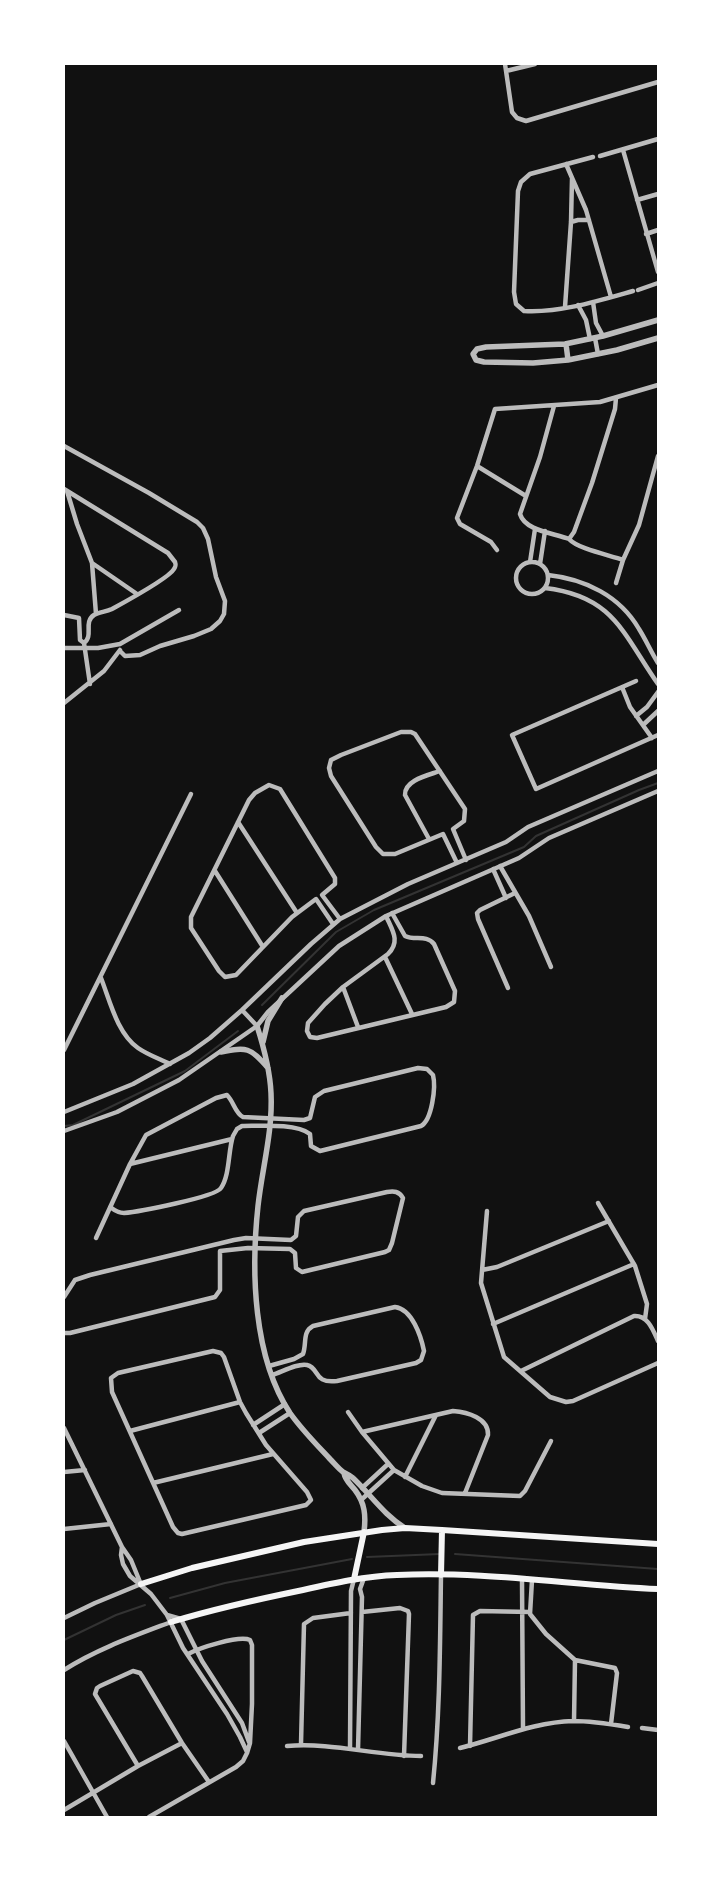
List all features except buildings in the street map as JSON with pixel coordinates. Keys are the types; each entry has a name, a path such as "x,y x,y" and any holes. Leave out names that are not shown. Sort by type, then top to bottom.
{"main road":[{"path":"141,1584 192,1568 304,1542 364,1532 405,1528 658,1544"},
{"path":"441,1575 442,1530"},
{"path":"354,1579 364,1532"},
{"path":"170,1622 273,1596 354,1579 397,1575 522,1579 658,1589"}],"street":[{"path":"505,64 512,112 517,118 526,121 658,82"},
{"path":"506,71 535,64"},
{"path":"600,156 658,139"},
{"path":"623,150 658,272"},
{"path":"593,157 530,174 523,179 519,187 514,292 516,304 524,310 565,307 593,302 658,283"},
{"path":"566,164 581,196 611,297"},
{"path":"565,307 572,178"},
{"path":"637,200 658,194"},
{"path":"571,222 589,220"},
{"path":"646,234 658,230"},
{"path":"593,302 596,323 603,336"},
{"path":"578,305 586,320 598,354"},
{"path":"658,320 592,339 566,344 486,347 477,349 473,354 476,360 484,362 532,363 568,360 658,338"},
{"path":"566,344 568,360"},
{"path":"497,550 492,542 460,524 457,518 477,466 495,409 600,402 658,385"},
{"path":"569,539 574,532 592,483 615,409 616,398"},
{"path":"554,406 540,456 520,514 525,523 535,529 569,539 578,545 623,560"},
{"path":"64,446 197,522 203,528 208,539 216,577 225,601 224,614 220,622 211,629 160,646 140,655 125,656 120,651"},
{"path":"616,583 623,560 639,525 658,456"},
{"path":"477,466 526,496"},
{"path":"66,490 174,558 176,565 172,572 138,594 112,609 96,614 89,621 89,637 85,645 90,684"},
{"path":"66,490 92,563 96,614"},
{"path":"530,562 535,529"},
{"path":"540,564 545,531"},
{"path":"92,563 138,594"},
{"path":"524,563 540,564 545,568 548,575 545,588 541,592 531,594 521,590 516,581 517,571 524,563"},
{"path":"548,575 573,579 607,595 626,611 639,629 647,647 658,663"},
{"path":"545,588 578,594 604,609 616,620 628,636 658,686"},
{"path":"64,648 85,645 107,647 120,644 179,610"},
{"path":"64,615 79,618 79,636 85,645"},
{"path":"64,703 104,672 120,651 120,644"},
{"path":"636,680 512,735 536,788 658,735"},
{"path":"622,687 636,716 652,738"},
{"path":"636,716 647,707 658,692"},
{"path":"642,725 658,711"},
{"path":"401,732 411,732 419,737 465,809 464,821 453,829 395,854 383,854 376,847 331,776 329,764 331,760 401,732"},
{"path":"428,839 404,791 409,784 440,771"},
{"path":"64,1112 133,1084 170,1064 210,1038 340,919 408,884 506,842 528,827 658,771"},
{"path":"269,785 280,789 335,878 335,884 297,913 236,975 225,977 219,971 191,928 192,917 238,822 254,793 269,785"},
{"path":"64,1131 141,1101 179,1080 257,1026 282,998 339,946 386,916 519,858 550,838 658,790"},
{"path":"64,1050 191,794"},
{"path":"238,822 297,913"},
{"path":"453,829 466,860"},
{"path":"443,834 458,863"},
{"path":"500,866 529,916 551,967"},
{"path":"493,869 506,898"},
{"path":"215,871 263,947"},
{"path":"508,988 477,913 515,894"},
{"path":"322,895 340,919"},
{"path":"316,899 333,924"},
{"path":"386,916 396,940 393,948 384,957 343,987 308,1022 308,1035 317,1038 451,1005 455,998 455,990 434,944 427,939 413,939 405,936 392,913"},
{"path":"384,957 412,1014"},
{"path":"101,978 117,1019 128,1039 145,1052 170,1064"},
{"path":"343,987 358,1027"},
{"path":"263,1044 268,1021 282,998"},
{"path":"242,1010 257,1026 263,1044 271,1092 270,1127 258,1206 256,1239 258,1317 262,1343 269,1366 290,1413 314,1442 344,1473 345,1478 367,1494 405,1528"},
{"path":"220,1052 244,1049 255,1052 268,1068"},
{"path":"96,1238 110,1207 130,1164 146,1135 220,1096 227,1096 232,1100 240,1116 247,1118 308,1119 311,1115 313,1100 324,1091 418,1068 427,1069 433,1075 429,1116 427,1122 420,1126 320,1151 311,1146 310,1134 306,1131 292,1127 239,1127 232,1139 224,1182 219,1191 206,1196 132,1212 119,1212 110,1207"},
{"path":"130,1164 232,1139"},
{"path":"64,1297 74,1280 90,1275 240,1239 292,1240 296,1236 298,1217 304,1211 387,1192 396,1192 403,1198 392,1244 389,1250 385,1252 302,1272 296,1268 293,1250 256,1248 220,1252"},
{"path":"598,1203 634,1264 647,1304 645,1318"},
{"path":"487,1211 482,1287 504,1357 550,1397 566,1402 573,1401 658,1363"},
{"path":"482,1270 497,1267 609,1221"},
{"path":"64,1333 215,1297 220,1290 220,1252 216,1244"},
{"path":"493,1324 634,1264"},
{"path":"269,1366 294,1359 303,1354 307,1330 313,1326 395,1307 408,1312 424,1351 421,1360 416,1363 331,1382 321,1380 311,1366 306,1364 272,1375"},
{"path":"521,1371 634,1316 641,1315 645,1318 658,1340"},
{"path":"217,1351 221,1353 226,1361 240,1402 273,1454 310,1495 311,1500 309,1504 182,1534 178,1533 173,1527 110,1388 110,1378 118,1373 217,1351"},
{"path":"130,1431 240,1402"},
{"path":"253,1425 285,1404"},
{"path":"362,1432 453,1411 464,1413 482,1421 487,1427 488,1435 465,1493"},
{"path":"348,1412 394,1470 433,1491 442,1493 520,1496 525,1491 551,1441"},
{"path":"258,1433 290,1413"},
{"path":"405,1477 436,1415"},
{"path":"64,1428 110,1524 131,1560 141,1584"},
{"path":"153,1483 273,1454"},
{"path":"360,1490 388,1464"},
{"path":"64,1472 85,1470"},
{"path":"361,1500 394,1470"},
{"path":"360,1490 365,1514 364,1532"},
{"path":"64,1529 110,1524"},
{"path":"122,1547 123,1564 130,1576 141,1584 167,1615 188,1654 240,1736 247,1753"},
{"path":"433,1783 440,1690 441,1575"},
{"path":"358,1750 362,1612 360,1589 364,1578"},
{"path":"350,1749 351,1590 354,1579"},
{"path":"522,1579 523,1729"},
{"path":"532,1580 530,1612 546,1634 574,1660 616,1668 611,1724"},
{"path":"343,1582 351,1590"},
{"path":"64,1618 95,1602 141,1584"},
{"path":"362,1612 400,1608 408,1611 409,1614 404,1756"},
{"path":"470,1746 473,1615 480,1610 530,1612"},
{"path":"301,1744 304,1624 313,1618 351,1613"},
{"path":"167,1615 180,1619 196,1650 242,1723 250,1743"},
{"path":"64,1670 79,1660 170,1622"},
{"path":"149,1817 236,1767 247,1753 250,1743 252,1645 250,1640 242,1638 196,1650 188,1654"},
{"path":"574,1660 574,1721"},
{"path":"138,1766 95,1694 96,1688 130,1672 140,1673 182,1743 209,1782"},
{"path":"350,1680 360,1680"},
{"path":"211,1688 218,1685"},
{"path":"460,1748 523,1729 574,1721 628,1726"},
{"path":"642,1728 658,1730"},
{"path":"64,1742 106,1817"},
{"path":"64,1810 138,1766 182,1743"},
{"path":"287,1746 301,1744 404,1756 422,1756"}],"waterway":[{"path":"262,1005 336,932 374,910 524,847 536,836 658,783"},
{"path":"64,1126 73,1125 185,1071 238,1031"},
{"path":"367,1557 440,1554"},
{"path":"455,1554 658,1569"},
{"path":"170,1598 225,1583 352,1559"},
{"path":"64,1640 116,1615 145,1605"}]}
